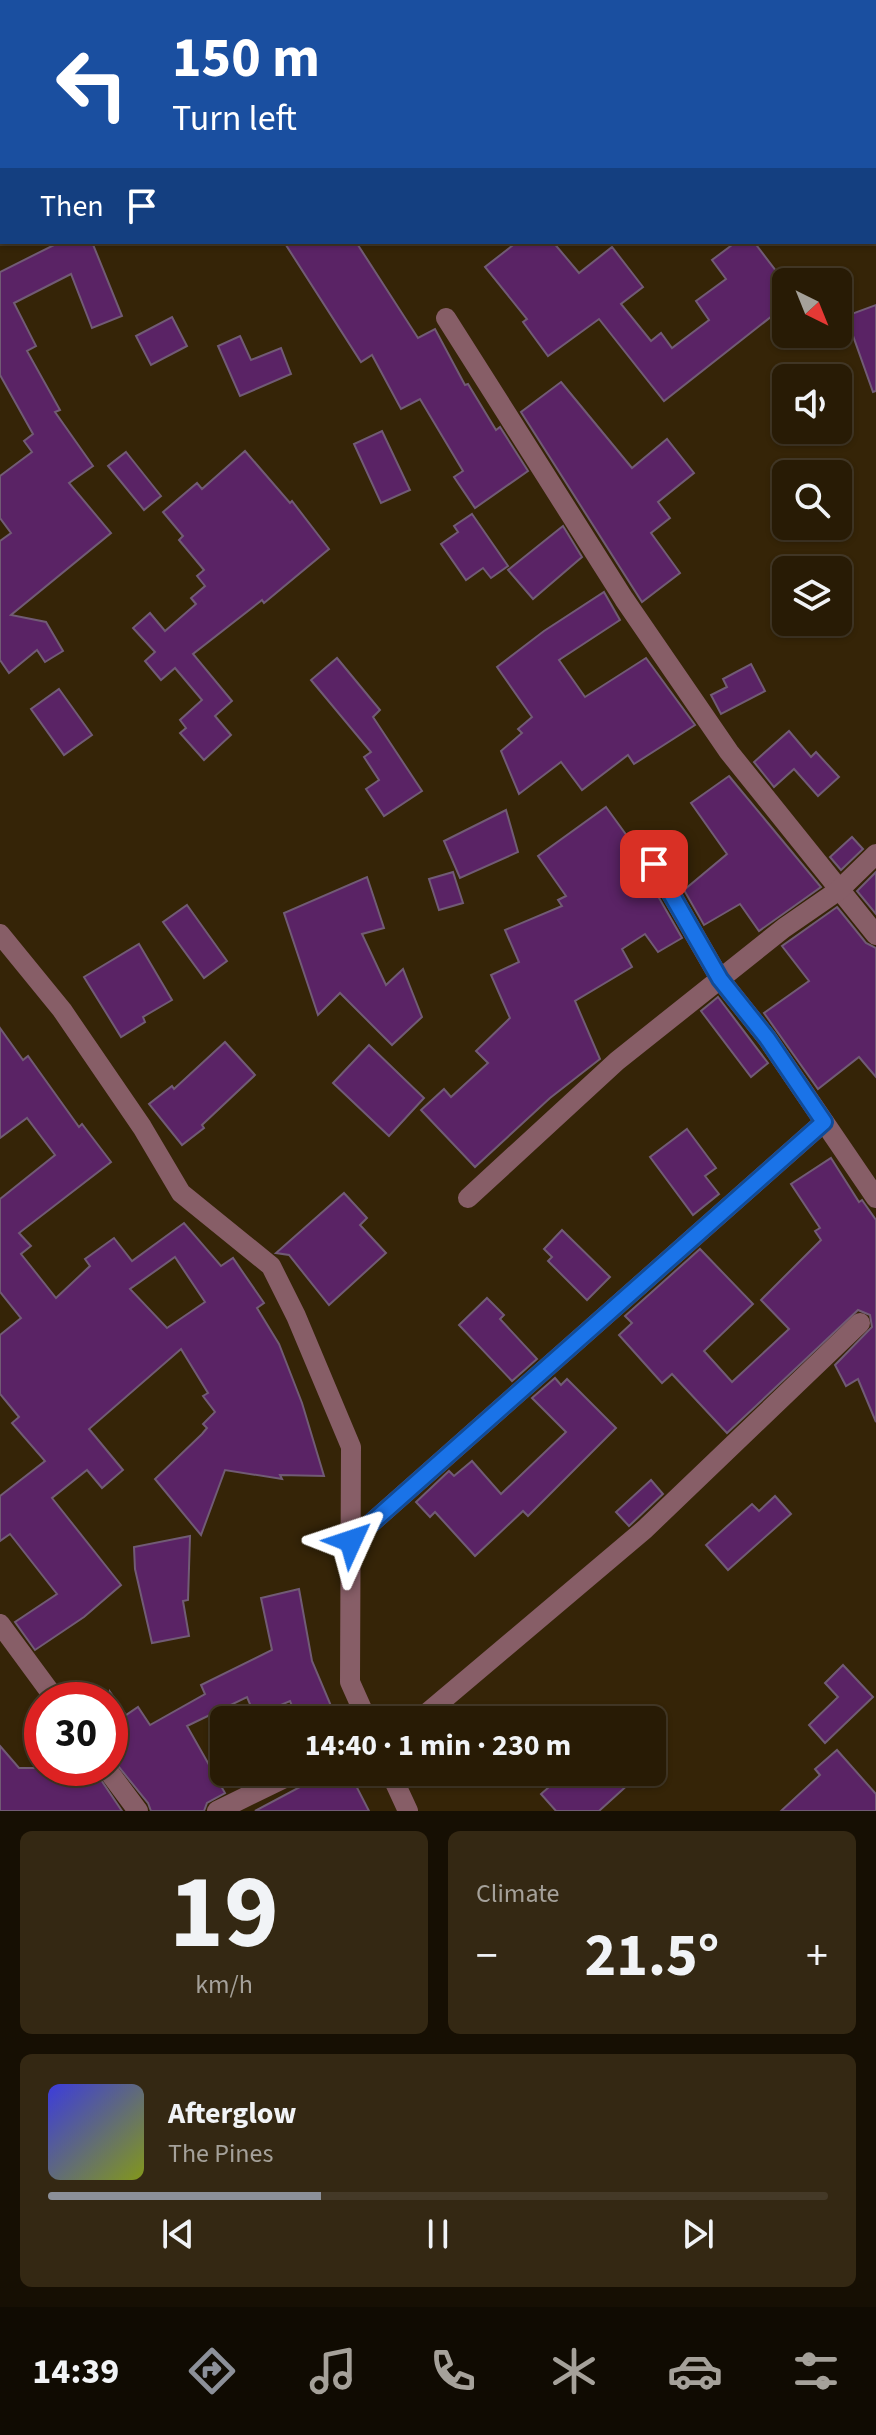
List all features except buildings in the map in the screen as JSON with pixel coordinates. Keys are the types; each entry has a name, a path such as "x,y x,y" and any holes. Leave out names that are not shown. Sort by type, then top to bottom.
{"street":[{"path":"446,318 624,599 729,752 876,935"},
{"path":"468,1198 617,1061 784,928 839,890 876,854"},
{"path":"654,864 720,979 767,1038 876,1198"},
{"path":"0,934 62,1010 142,1127 181,1193 271,1266 296,1316 351,1447 350,1682 361,1706"},
{"path":"351,1541 824,1122"},
{"path":"436,1706 645,1529 860,1323"},
{"path":"0,1624 43,1682"},
{"path":"119,1786 138,1811"},
{"path":"217,1811 268,1786"},
{"path":"396,1786 408,1811"}],"route":[{"path":"351,1541 824,1122 767,1038 720,979 654,864"}]}
